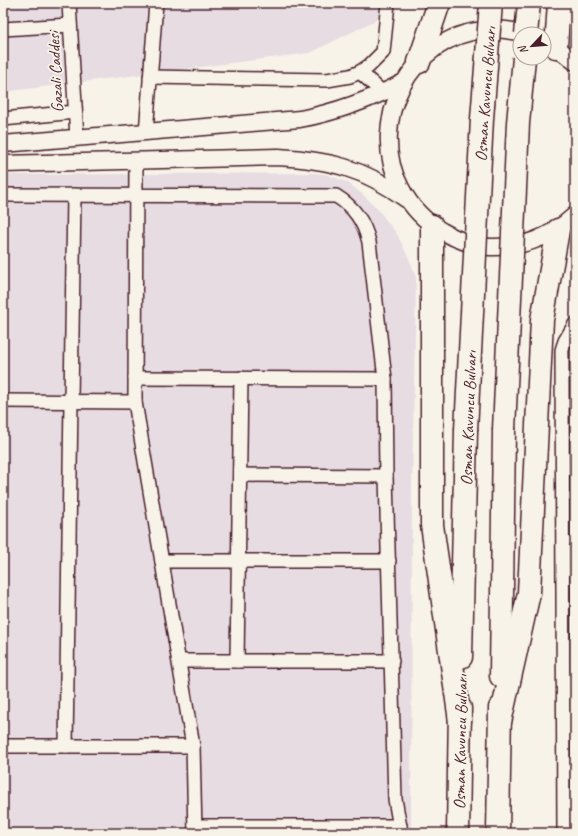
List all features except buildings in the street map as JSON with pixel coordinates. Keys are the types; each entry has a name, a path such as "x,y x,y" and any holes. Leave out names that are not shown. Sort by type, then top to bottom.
{"highway":[{"path":"419,62 439,3"},
{"name":"Osman Kavuncu Bulvarı","path":"458,833 466,430 482,119 491,3"},
{"path":"527,26 529,3"},
{"path":"552,35 559,3"},
{"name":"Osman Kavuncu Bulvarı","path":"498,833 504,430 518,123 523,66"},
{"path":"432,226 432,525 460,721"},
{"path":"500,722 529,593 542,320 558,230"}],"street":[{"name":"Gazali Caddesi","path":"69,3 77,138"},
{"path":"146,133 156,3"},
{"path":"150,77 327,80 350,76 369,66 383,52 388,3"},
{"path":"3,29 70,25"},
{"path":"512,31 485,30 461,35 438,46 419,62 404,82 393,105 389,130 389,148 396,179 408,201 432,226 455,239 480,246 507,247 534,242 558,230 575,215"},
{"path":"552,45 575,62"},
{"path":"360,72 383,93"},
{"path":"8,144 300,119 337,111 383,93 404,82"},
{"path":"3,119 75,112"},
{"path":"9,164 278,157 319,160 350,168 366,175 380,182 408,201"},
{"path":"3,195 136,196 336,196 345,201 359,216 367,233 385,379 388,561 395,799 401,830 195,829 193,746 135,402 136,196 136,161"},
{"path":"66,746 74,195"},
{"path":"564,833 569,497 562,350 565,341 575,324"},
{"path":"135,378 385,379"},
{"path":"237,661 241,378"},
{"path":"3,401 135,402"},
{"path":"240,475 386,476"},
{"path":"162,561 388,561"},
{"path":"179,661 392,661"},
{"path":"3,746 193,746"}],"shaded area":[{"path":"3,3 389,3 376,20 310,53 3,92"},
{"path":"325,174 347,182 376,207 397,234 411,263 416,278 412,489 411,833 3,833 3,175"}]}
